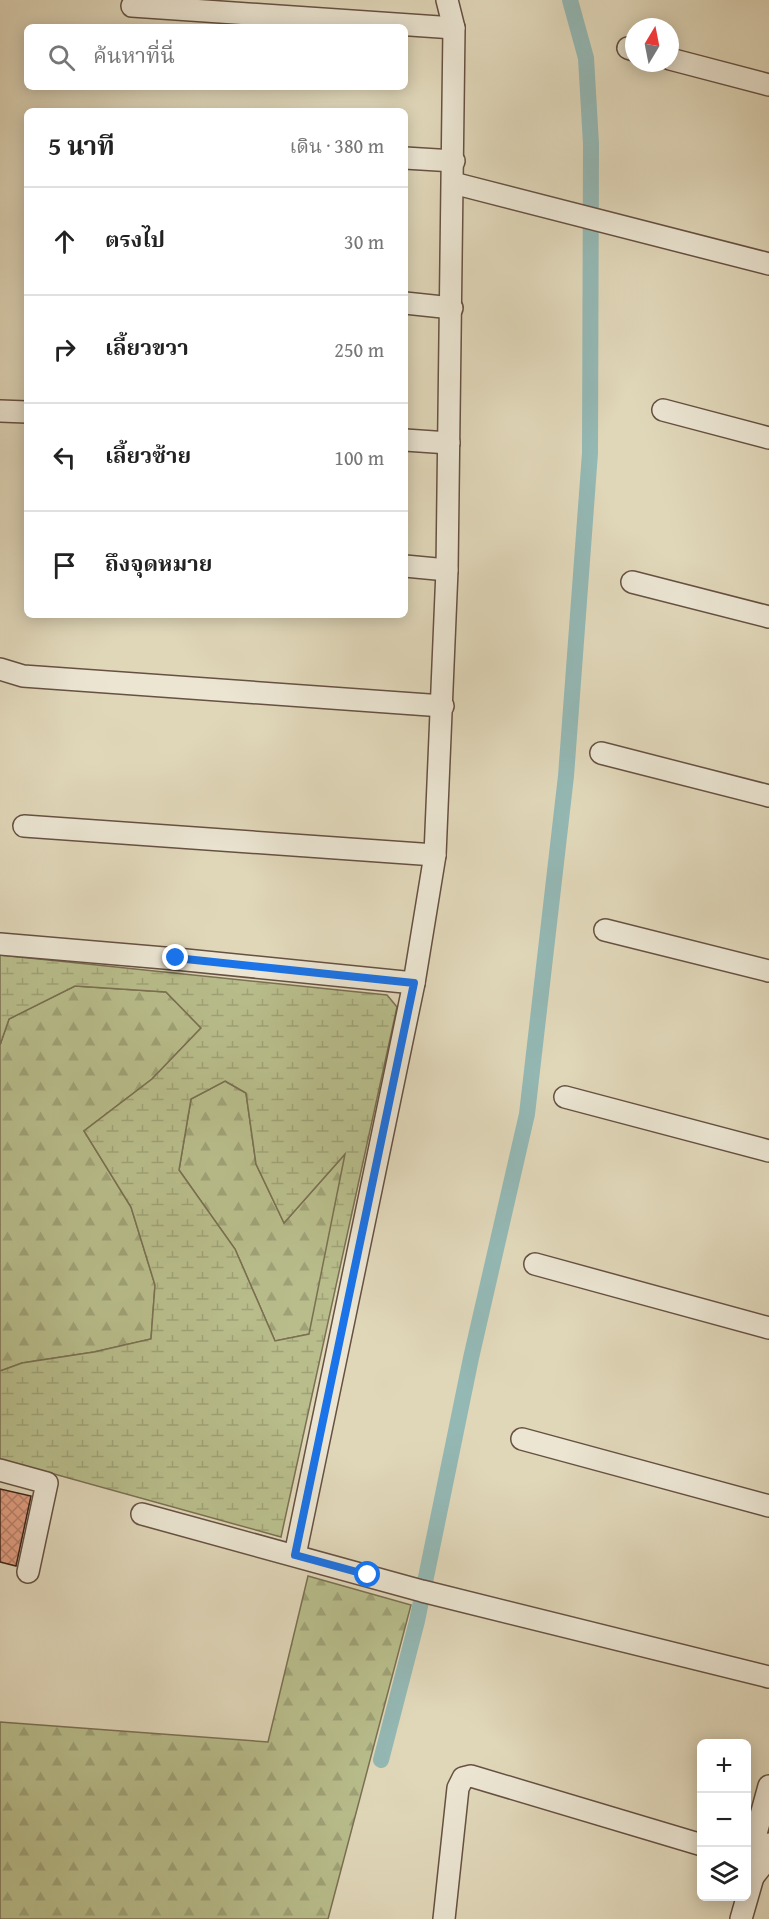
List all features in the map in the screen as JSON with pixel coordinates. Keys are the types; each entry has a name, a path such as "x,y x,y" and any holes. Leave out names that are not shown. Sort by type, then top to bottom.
{"street":[{"path":"295,1555 414,983 435,855 443,706 452,308 454,28 447,0"},
{"path":"132,6 395,24"},
{"path":"408,25 454,28"},
{"path":"679,61 769,85"},
{"path":"408,158 454,161"},
{"path":"453,183 769,264"},
{"path":"408,303 452,308"},
{"path":"663,410 769,438"},
{"path":"0,411 24,412"},
{"path":"408,440 449,443"},
{"path":"408,566 447,570"},
{"path":"632,582 769,617"},
{"path":"0,669 23,676 443,706"},
{"path":"601,753 769,796"},
{"path":"24,826 435,855"},
{"path":"605,930 769,971"},
{"path":"0,945 176,958 414,983"},
{"path":"565,1097 769,1151"},
{"path":"535,1264 769,1328"},
{"path":"522,1439 769,1506"},
{"path":"0,1470 47,1483 28,1572"},
{"path":"142,1514 433,1594 769,1677"},
{"path":"444,1919 458,1788 463,1778 471,1776 697,1844"},
{"path":"741,1919 758,1861 769,1786"}],"green space":[{"path":"0,955 387,995 397,1007 281,1537 0,1459 0,1371 22,1363 94,1352 151,1339 155,1285 131,1207 84,1131 152,1079 201,1028 166,992 75,986 9,1019 0,1045","holes":["225,1081 246,1093 256,1164 284,1223 345,1154 309,1334 275,1341 235,1249 179,1170 191,1099"]},
{"path":"75,986 166,992 201,1028 152,1079 84,1131 131,1207 155,1285 151,1339 94,1352 22,1363 0,1371 0,1045 9,1019"},
{"path":"225,1081 246,1093 256,1164 284,1223 346,1153 310,1334 275,1341 235,1249 179,1170 191,1099"},
{"path":"308,1576 411,1605 328,1919 0,1919 0,1722 268,1742"}],"building":[{"path":"0,1489 31,1496 16,1566 0,1562"}],"waterway":[{"path":"381,1760 417,1621 471,1358 527,1114 566,776 590,453 591,144 586,58 570,0"}],"route":[{"path":"176,958 414,983 295,1555 368,1575"}]}
